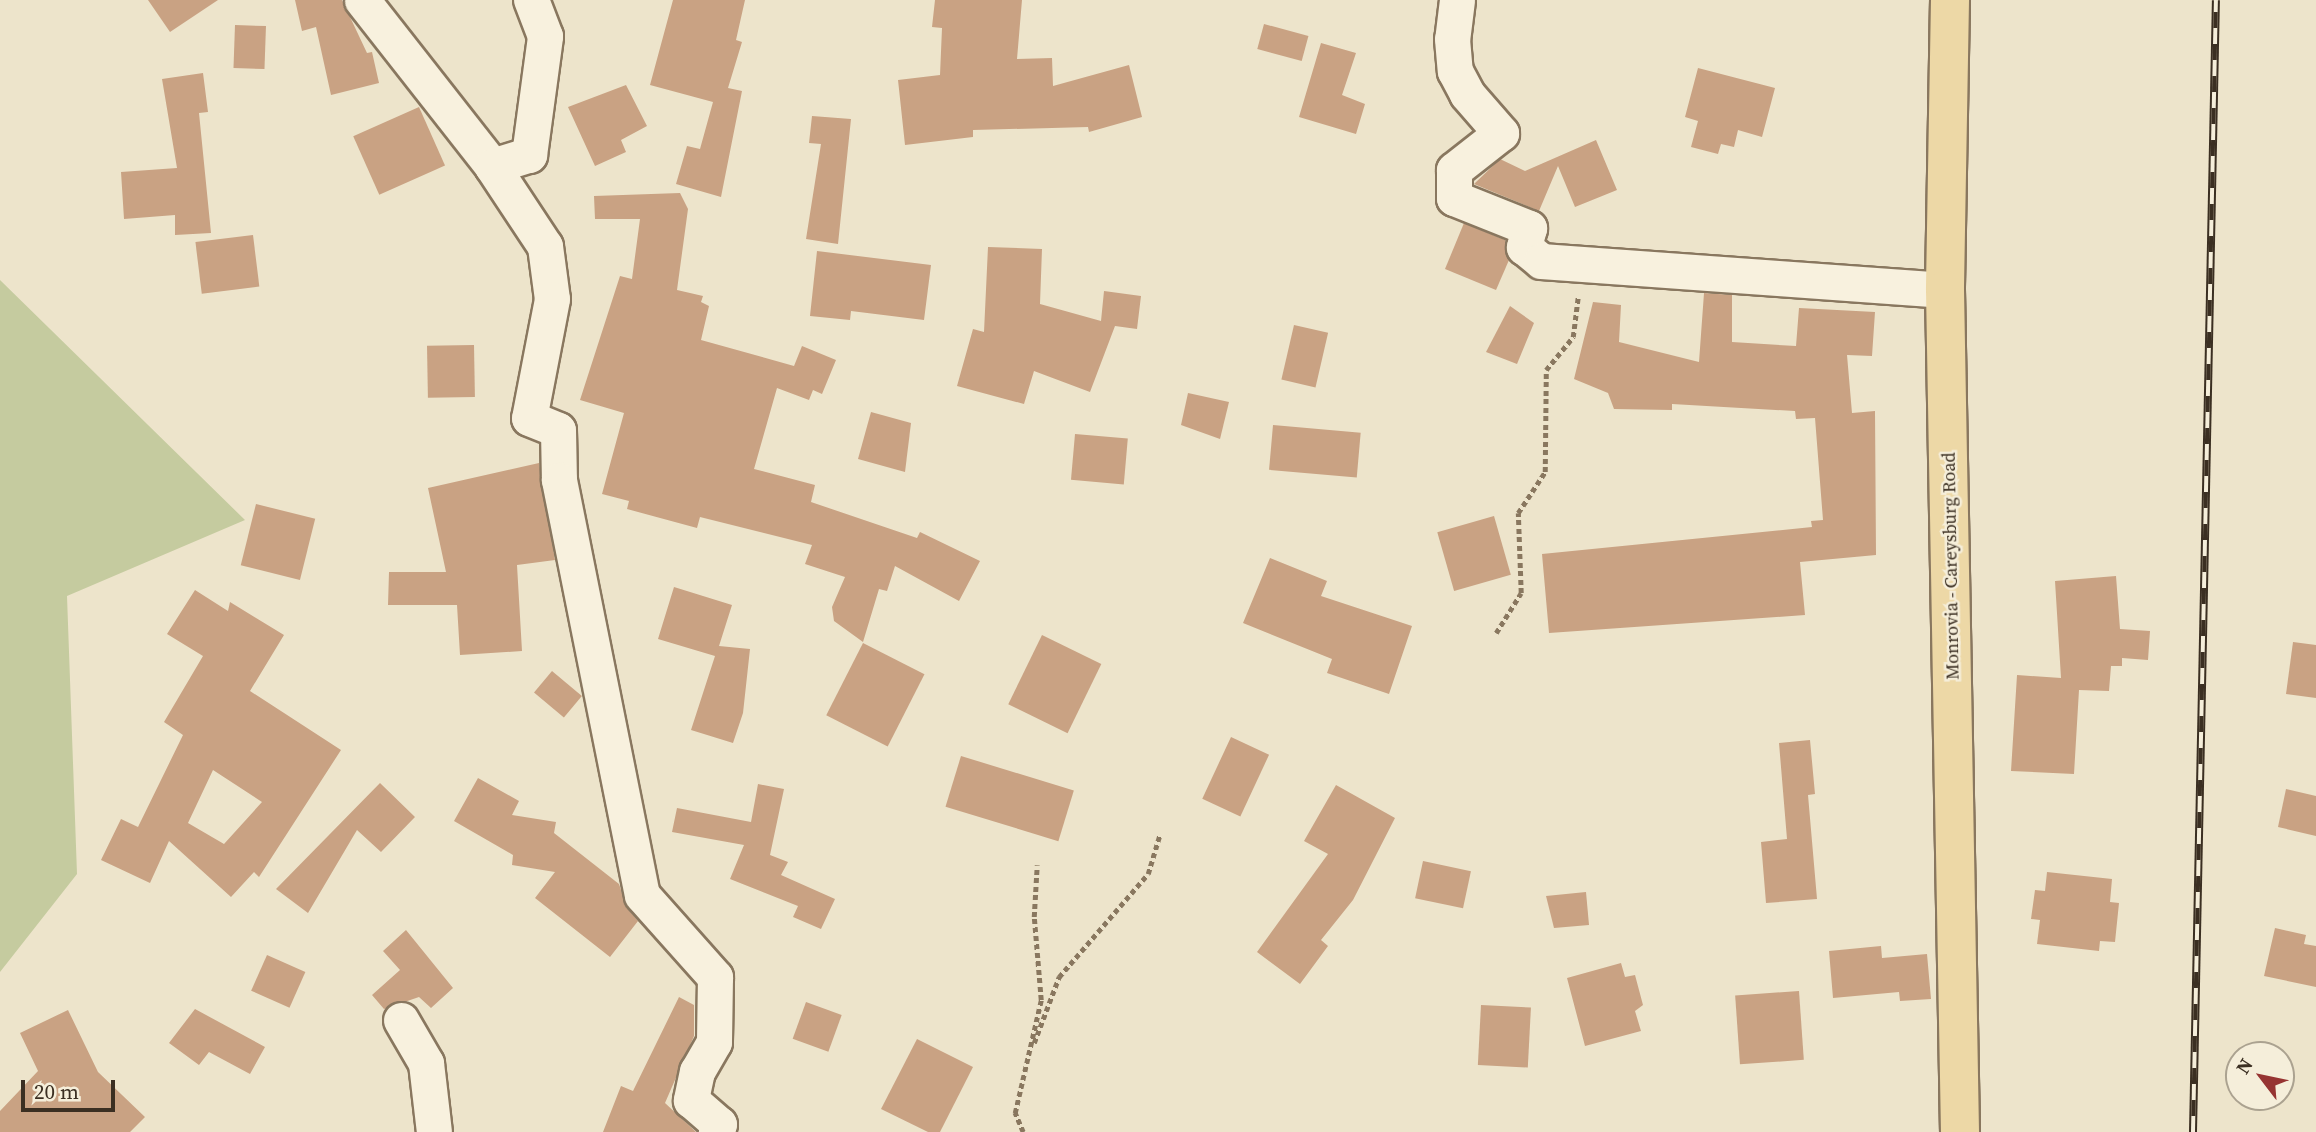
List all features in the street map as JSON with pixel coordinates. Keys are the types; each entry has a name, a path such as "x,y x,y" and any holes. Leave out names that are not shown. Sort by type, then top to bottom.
{"main road":[{"name":"Monrovia - Careysburg Road","path":"1950,0 1945,290 1960,1132"}],"street":[{"path":"362,0 492,166 545,246 553,273 529,418 558,430 559,480 642,895 715,977 719,1004 714,1042 696,1071 691,1100 719,1124 716,1132"},
{"path":"492,166 529,155 545,36 531,0"},
{"path":"1457,0 1452,39 1455,71 1467,94 1501,133 1454,170 1454,198 1529,228 1524,247 1541,261 1945,290"},
{"path":"401,1020 426,1063 434,1132"}],"path":[{"path":"1496,634 1521,593 1518,513 1545,472 1546,370 1573,337 1575,298 1588,295"},
{"path":"1028,1057 1059,977 1147,874 1160,834"},
{"path":"1024,1132 1015,1113 1041,1000 1034,917 1037,865"}],"green space":[{"path":"0,280 245,520 67,596 77,874 0,972"}],"building":[{"path":"148,0 218,0 170,32"},
{"path":"295,0 342,0 367,53 372,52 379,83 331,95 316,27 302,31"},
{"path":"673,0 745,0 736,40 742,42 728,88 742,91 721,197 676,184 687,146 700,149 713,102 650,85"},
{"path":"935,0 1022,0 1017,59 1052,58 1053,86 1129,65 1142,117 1089,132 1088,127 973,130 973,137 905,145 898,80 940,75 942,28 932,27"},
{"path":"1264,24 1308,36 1302,61 1257,49"},
{"path":"235,25 266,26 264,69 233,68"},
{"path":"1321,43 1356,53 1342,95 1365,104 1356,134 1299,117"},
{"path":"1698,68 1775,88 1762,137 1738,130 1734,147 1721,144 1718,154 1691,147 1698,121 1685,117"},
{"path":"203,73 208,112 199,113 211,233 175,235 175,215 124,219 121,172 177,168 162,79"},
{"path":"626,85 647,126 621,140 626,152 595,166 568,107"},
{"path":"419,107 445,165 379,195 353,136"},
{"path":"812,116 851,119 838,244 806,239 821,144 809,143"},
{"path":"1596,140 1617,190 1575,207 1558,166 1539,211 1474,184 1500,159 1525,171"},
{"path":"680,193 688,209 677,290 703,296 701,302 709,306 701,340 794,366 802,346 836,360 822,394 813,390 809,400 777,388 754,469 815,485 811,502 917,538 920,532 980,561 959,601 895,566 887,591 879,589 863,642 834,621 832,607 845,577 805,564 812,545 700,517 697,528 627,509 629,501 602,494 624,413 580,400 620,276 632,279 640,219 595,219 594,196"},
{"path":"1464,223 1505,240 1509,260 1496,290 1445,269"},
{"path":"253,235 259,287 202,294 195,242"},
{"path":"988,247 1042,249 1040,304 1101,321 1104,291 1141,296 1137,329 1115,326 1090,392 1034,371 1024,404 957,386 973,329 984,332"},
{"path":"817,251 931,265 924,320 851,311 850,320 810,316"},
{"path":"1704,293 1732,295 1732,342 1796,346 1799,308 1875,312 1872,356 1847,355 1852,413 1875,411 1876,555 1800,562 1805,615 1549,633 1542,554 1812,527 1811,521 1823,520 1815,418 1796,419 1795,411 1672,404 1672,410 1614,409 1608,393 1574,379 1593,302 1621,305 1619,342 1699,362"},
{"path":"1510,306 1534,323 1517,364 1486,352"},
{"path":"1294,325 1328,333 1316,387 1281,380"},
{"path":"474,345 475,397 428,398 427,346"},
{"path":"1188,393 1229,402 1220,439 1181,425"},
{"path":"871,412 911,423 905,472 858,459"},
{"path":"1273,425 1361,433 1357,477 1269,470"},
{"path":"1075,434 1128,439 1124,484 1071,480"},
{"path":"539,463 555,560 517,565 522,651 460,655 457,605 388,605 389,572 446,572 428,488"},
{"path":"256,504 315,519 300,580 241,565"},
{"path":"1494,516 1511,575 1454,591 1437,532"},
{"path":"1270,558 1327,581 1321,596 1412,626 1389,694 1327,673 1332,659 1243,623"},
{"path":"2116,576 2120,629 2150,631 2148,660 2122,658 2122,666 2111,666 2109,691 2079,690 2074,774 2011,771 2017,675 2061,678 2055,581"},
{"path":"674,587 732,605 719,646 750,649 743,713 733,743 691,730 715,656 658,639"},
{"path":"195,590 228,611 230,602 284,635 250,691 341,750 259,877 254,872 231,897 169,841 150,883 101,860 121,819 138,827 183,735 164,722 203,656 167,634","holes":["213,770 262,802 224,844 188,823"]},
{"path":"1042,635 1101,664 1068,733 1008,704"},
{"path":"2293,642 2316,645 2316,698 2286,694"},
{"path":"863,643 924,674 888,746 826,715"},
{"path":"552,671 582,696 564,718 534,692"},
{"path":"1231,737 1269,755 1240,816 1202,799"},
{"path":"1810,740 1815,794 1808,795 1817,899 1766,903 1761,842 1787,839 1779,743"},
{"path":"961,756 1074,790 1058,841 946,807"},
{"path":"478,778 519,801 512,815 556,822 554,833 619,884 627,908 638,921 610,957 535,898 555,872 512,865 513,855 454,821"},
{"path":"380,783 415,817 381,852 357,830 308,913 276,889"},
{"path":"758,784 784,789 770,855 788,862 781,875 835,899 821,929 793,917 798,906 730,879 744,845 672,832 677,808 751,822"},
{"path":"1336,785 1395,818 1353,900 1321,940 1328,946 1300,984 1257,952 1328,854 1304,841"},
{"path":"2286,789 2316,796 2316,836 2278,827"},
{"path":"1423,861 1471,871 1463,908 1415,898"},
{"path":"2047,872 2112,879 2110,902 2119,903 2115,942 2100,941 2099,951 2037,944 2040,920 2031,919 2035,890 2045,891"},
{"path":"1586,892 1589,925 1554,928 1546,896"},
{"path":"2275,928 2306,935 2304,944 2316,946 2316,987 2264,976"},
{"path":"406,930 453,988 431,1008 419,997 384,1009 372,995 400,970 383,951"},
{"path":"1881,946 1882,958 1927,954 1931,999 1900,1001 1899,992 1833,998 1829,951"},
{"path":"267,955 305,972 290,1008 251,991"},
{"path":"1621,963 1625,977 1635,975 1643,1005 1635,1011 1641,1031 1585,1046 1567,978"},
{"path":"1799,991 1804,1060 1740,1064 1735,995"},
{"path":"679,997 694,1005 694,1036 665,1103 696,1132 603,1132 621,1086 633,1091"},
{"path":"806,1002 842,1015 828,1052 793,1039"},
{"path":"1481,1005 1531,1008 1528,1068 1478,1065"},
{"path":"195,1009 265,1047 250,1074 209,1052 199,1065 169,1043"},
{"path":"68,1010 98,1072 145,1117 130,1132 0,1132 0,1111 38,1071 20,1033"},
{"path":"917,1039 973,1067 940,1132 928,1132 881,1109"}],"railway":[{"path":"2193,1132 2216,0"}]}
